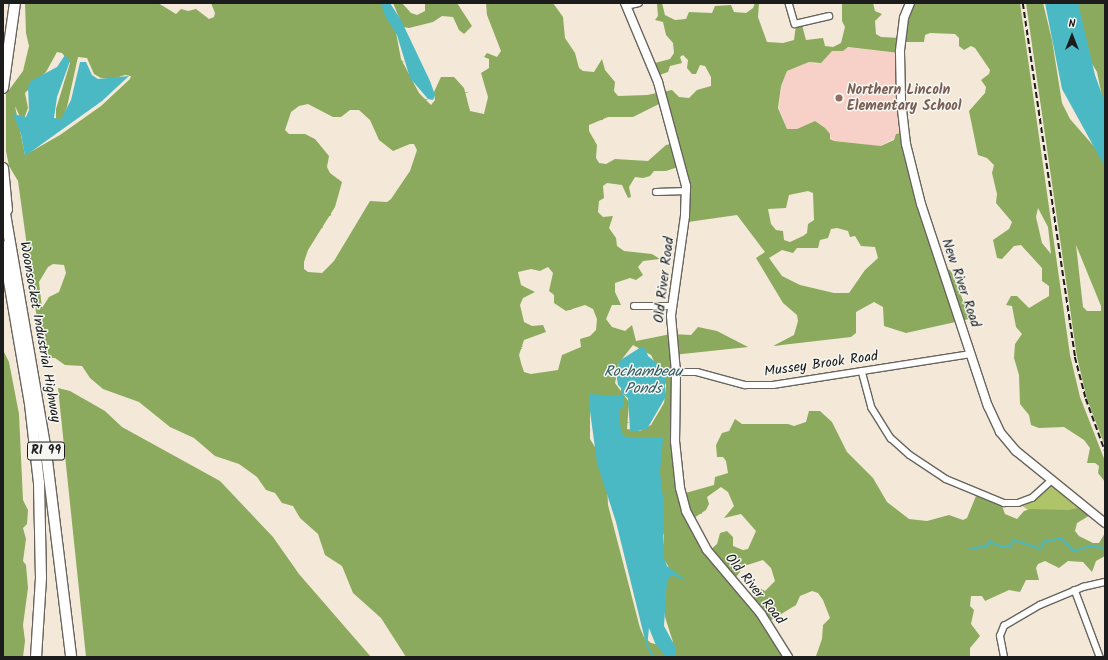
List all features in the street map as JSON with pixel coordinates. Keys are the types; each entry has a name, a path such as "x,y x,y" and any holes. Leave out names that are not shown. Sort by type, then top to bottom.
{"highway":[{"path":"3,88 15,3"},
{"path":"3,168 7,247"},
{"name":"Woonsocket Industrial Highway","path":"3,202 8,271 30,404 39,483 41,573 36,657"},
{"name":"Woonsocket Industrial Highway","path":"7,247 46,452 71,657"},
{"path":"3,260 8,271"}],"main road":[{"name":"New River Road","path":"910,3 904,18 900,52 901,101 906,144 921,204 971,354 1000,432 1016,451 1105,523"},
{"name":"Old River Road","path":"626,5 658,82 679,152 687,191 670,326 676,372 676,463 686,511 707,550 761,614 788,657"}],"street":[{"path":"626,5 639,3"},
{"path":"789,3 795,24 829,16"},
{"path":"656,192 687,191"},
{"path":"634,306 672,306"},
{"name":"Mussey Brook Road","path":"676,372 697,372 745,385 774,384 971,354"},
{"path":"862,371 872,408 891,438 910,455 946,479 1004,503 1018,503 1032,498 1052,480"},
{"path":"1004,657 1000,636 1004,626 1033,608 1075,590 1105,582"},
{"path":"1075,590 1100,657"}],"shaded area":[{"name":"Northern Lincoln Elementary School","path":"844,47 898,53 902,134 881,146 834,141 815,121 797,129 787,129 779,108 781,86 787,71 809,62 816,64 832,51 843,51"}],"green space":[{"path":"25,3 158,3 176,14 181,9 188,11 196,9 209,19 214,17 215,13 211,3 381,3 394,22 401,59 419,93 431,105 435,100 434,92 441,77 454,77 464,88 470,111 484,114 488,97 481,73 489,68 489,59 484,57 487,53 497,57 501,51 487,15 486,3 553,3 563,17 565,38 575,53 579,68 583,71 594,72 602,59 605,70 615,82 614,91 618,96 647,95 672,90 679,97 689,98 697,90 711,86 711,77 705,66 700,65 696,74 692,74 687,68 688,60 683,55 680,57 682,63 670,66 668,72 657,76 651,64 670,59 674,53 673,43 666,35 663,22 655,20 658,16 657,3 662,3 665,15 675,20 686,19 689,12 712,13 715,6 731,5 734,12 746,13 753,8 755,3 759,3 758,17 767,42 783,43 794,40 796,25 802,25 806,40 823,38 825,46 833,47 841,43 845,27 842,21 842,3 873,3 875,11 882,14 875,21 876,34 881,37 901,38 911,3 1020,3 1070,355 1080,397 1105,461 1105,482 1098,473 1099,466 1095,463 1087,463 1090,448 1084,440 1064,427 1039,428 1031,425 1029,415 1020,404 1019,375 1014,358 1015,344 1022,334 1016,327 1012,306 1006,305 1011,296 1017,296 1029,308 1049,296 1049,286 1042,281 1042,268 1021,245 1014,246 1002,259 997,258 993,240 1009,229 1012,222 996,203 997,194 992,173 994,165 987,158 978,155 969,111 985,93 986,87 981,80 989,74 990,70 975,48 971,46 964,50 959,46 959,38 955,34 930,33 925,35 924,42 901,42 899,53 848,47 843,51 832,51 821,63 809,62 787,71 781,86 778,108 787,129 797,129 815,121 825,128 830,134 830,139 834,141 881,146 894,140 896,134 904,133 910,162 945,267 951,271 964,303 973,309 969,319 906,333 884,326 883,307 874,302 856,312 856,333 851,337 773,346 794,335 798,321 797,315 783,303 756,258 765,252 737,215 688,222 681,166 666,171 654,171 650,176 643,178 635,177 629,187 631,197 628,198 622,185 607,183 603,186 604,198 599,201 598,212 603,217 613,216 609,228 616,238 617,246 624,251 652,254 660,259 643,261 638,267 643,275 636,280 630,278 615,283 615,292 621,305 612,305 606,319 612,327 625,331 632,325 636,341 671,334 691,335 698,327 717,331 748,347 673,355 682,494 714,485 715,477 728,473 726,461 723,457 717,457 716,445 722,433 729,431 735,419 742,424 788,424 794,426 806,422 809,411 820,411 832,422 847,452 873,478 887,502 909,519 927,521 949,515 963,520 967,518 976,496 1001,503 1005,514 1017,519 1024,511 1030,509 1069,510 1082,507 1092,514 1077,523 1075,531 1079,536 1093,543 1099,543 1105,533 1105,556 1096,561 1092,572 1083,562 1068,561 1059,568 1045,561 1038,564 1036,568 1039,580 1026,580 1020,592 1009,590 985,601 982,596 971,596 970,606 974,610 971,624 980,636 970,648 970,657 816,656 822,639 823,625 830,618 823,600 818,593 812,591 800,596 796,605 768,622 787,657 406,657 381,618 353,593 342,566 325,555 318,534 300,518 293,506 282,503 275,493 266,490 257,477 239,464 215,456 194,438 170,427 139,402 103,389 90,378 82,366 65,365 55,358 50,358 41,348 18,181 9,166 6,151 6,94 23,71 29,46 26,33","holes":["57,52 62,53 70,63 56,109 56,119 61,122 67,107 78,57 87,58 94,74 101,78 113,79 125,75 131,76 130,79 101,106 60,135 25,155 15,106 20,117 24,119 28,108 25,93 46,72","663,102 675,143 666,145 648,161 615,159 606,164 599,163 596,158 597,145 589,131 589,125 608,117 633,117","308,104 333,117 341,117 350,110 359,110 370,120 379,140 393,151 410,144 414,144 417,150 410,171 391,199 387,202 370,201 334,261 322,273 308,272 304,269 304,262 308,250 335,207 342,182 330,173 327,167 329,156 315,139 305,134 289,134 285,130 291,112 299,106","808,191 813,193 814,220 808,224 807,233 790,242 784,240 783,231 776,230 771,224 768,209 786,208 789,195","1038,208 1048,227 1051,254 1042,243 1036,217","837,228 848,231 850,237 855,236 861,246 875,247 878,258 865,270 849,293 834,293 800,285 782,276 769,258 782,250 793,253 797,248 818,248 820,240 828,238 831,229","53,264 64,265 66,273 59,292 49,297 42,308 39,282 48,267","548,267 553,273 549,291 554,295 554,303 566,311 585,305 593,309 597,319 596,330 590,336 580,339 581,347 562,355 558,370 531,374 524,372 519,355 524,340 546,332 543,325 532,326 524,322 520,305 523,298 535,292 521,285 518,272 531,269 540,271","633,345 651,355 666,385 664,403 651,425 640,431 627,429 629,402 615,383 619,363","594,396 622,405 618,410 618,437 664,535 662,556 671,571 663,583 665,617 673,642 660,645 651,643 644,637 640,628 608,505 607,483 601,457 590,439 590,408","721,487 728,492 734,506 724,518 741,514 756,531 748,549 743,550 733,546 733,537 727,531 720,533 717,544 709,551 691,520 706,510 709,504 707,497","763,560 771,568 775,581 765,591 759,588 758,593 751,600 734,580 744,566"]},
{"path":"393,3 402,3 411,13 417,15 425,11 425,3 457,3 472,26 464,34 459,30 453,17 442,16 433,22 409,28 403,27"},
{"path":"1026,3 1043,3 1052,40 1062,103 1070,119 1105,159 1105,446 1087,399 1077,357","holes":["1076,245 1101,306 1101,311 1087,311 1083,307"]},
{"path":"1076,3 1105,3 1105,111 1097,72 1091,62"},
{"path":"3,350 9,362 19,414 23,500 28,510 27,524 23,528 26,539 23,561 26,565 28,588 23,625 25,641 23,657 3,657"},
{"path":"58,388 70,391 105,411 122,427 220,481 273,537 299,574 371,657 86,657"},
{"path":"1052,480 1084,506 1070,512 1031,512 1018,503 1032,498"}],"water":[{"path":"381,3 390,3 401,20 430,81 435,95 433,100 428,99 410,78 397,35 385,16"},
{"path":"1045,3 1078,3 1095,75 1105,103 1105,167 1062,89"},
{"path":"65,55 70,61 57,97 54,118 61,119 71,100 80,62 86,62 92,75 98,79 129,76 102,101 25,156 21,134 13,114 26,117 29,110 28,87 31,81 57,67"},
{"name":"Rochambeau Ponds","path":"641,347 645,347 648,356 663,368 663,373 669,373 670,376 665,378 665,398 647,429 633,432 630,430 628,398 623,394 623,408 619,409 619,420 622,433 626,437 663,438 660,472 664,506 663,555 667,566 687,581 672,575 667,580 664,626 676,648 676,655 673,657 666,657 655,643 649,628 647,648 616,522 597,463 590,411 589,394 621,396 621,388 618,385 617,379 619,361"}],"waterway":[{"path":"971,549 986,546 990,542 1003,547 1010,546 1014,540 1041,549 1044,542 1061,538 1074,551 1090,546 1105,548"},
{"path":"648,647 654,657"}],"railway":[{"path":"1023,3 1075,357 1086,399 1105,451"}],"place":[{"name":"Northern Lincoln Elementary School","path":"839,98"}]}
